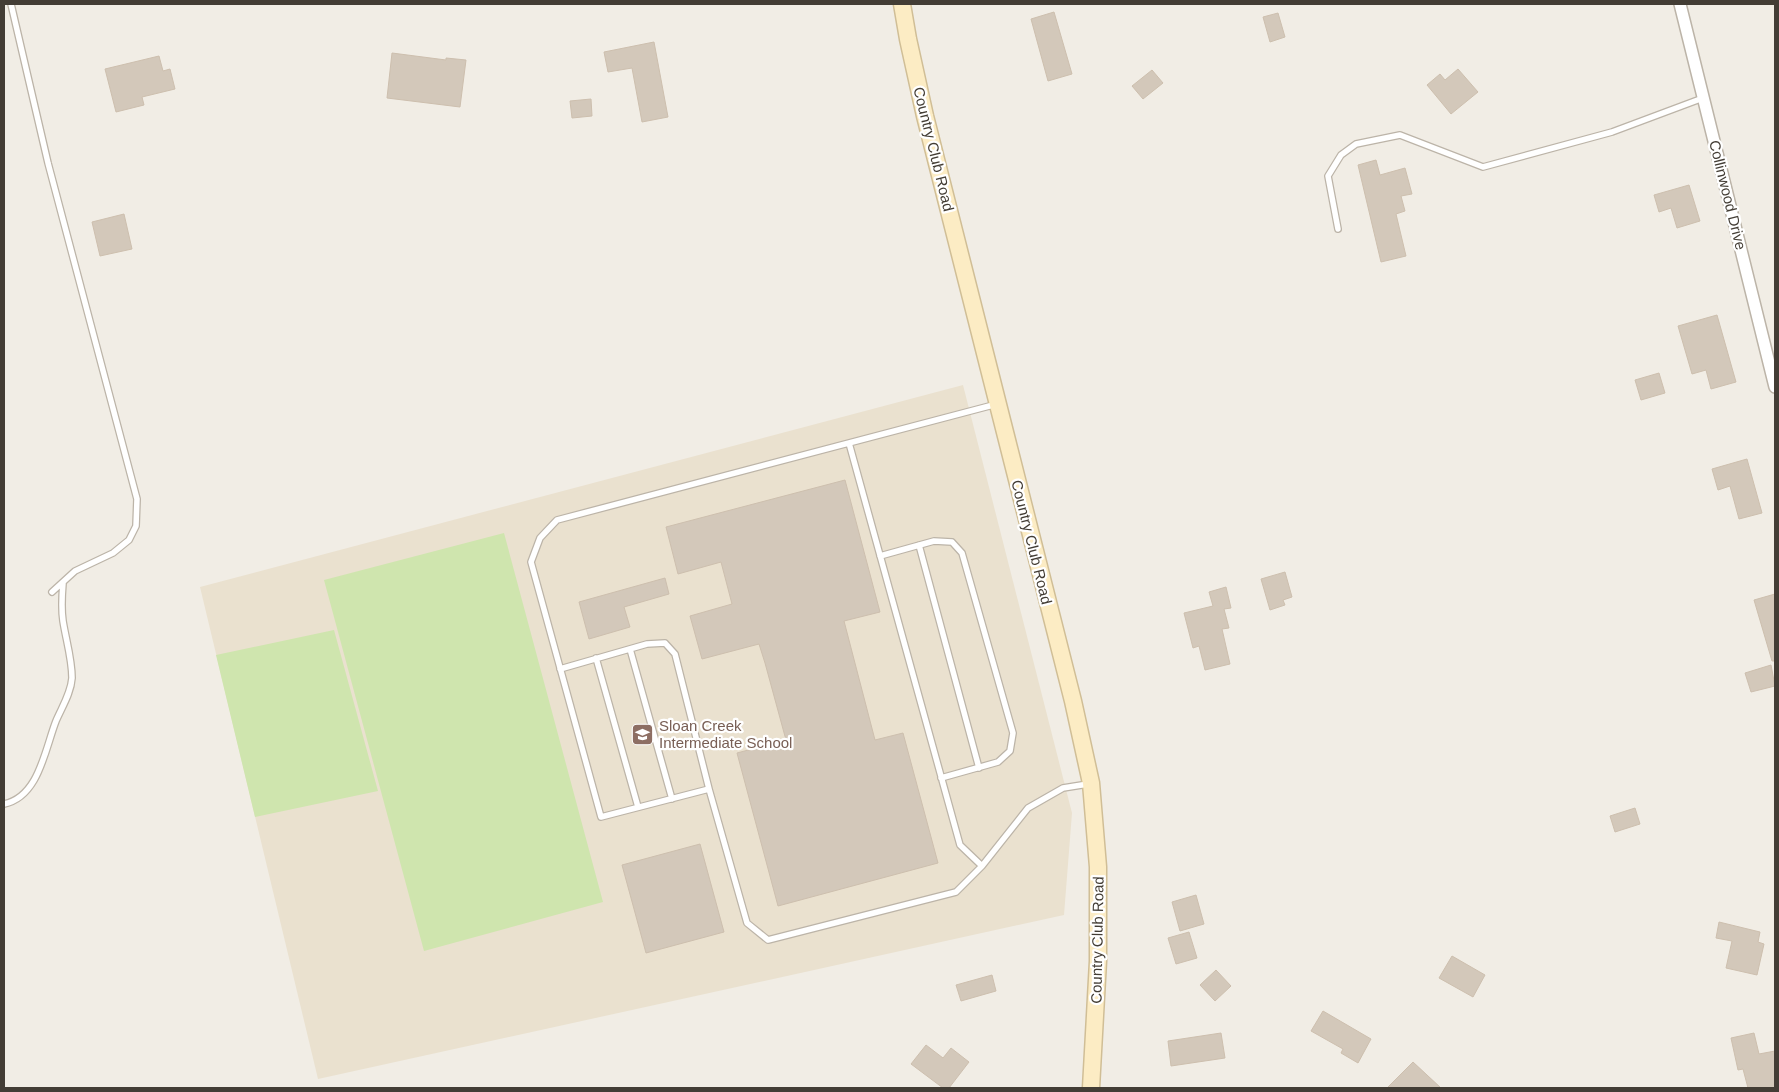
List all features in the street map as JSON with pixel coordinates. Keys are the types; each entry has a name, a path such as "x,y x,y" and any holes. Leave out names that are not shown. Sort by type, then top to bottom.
{"main road":[{"name":"Country Club Road","path":"902,4 925,116 1073,701 1091,783 1098,867 1098,961 1091,1088"}],"street":[{"name":"Collinwood Drive","path":"1680,4 1775,387"}],"lane":[{"path":"11,4 48,163 137,499 136,526 129,540 113,553 75,571 52,592"},
{"path":"1338,229 1328,176 1341,155 1356,144 1400,135 1483,168 1612,132 1703,98"},
{"path":"710,789 601,817 531,562 540,538 557,520 997,404"},
{"path":"849,443 960,845 982,866"},
{"path":"880,556 934,541 952,542 962,553 1013,733 1010,751 998,762 941,778"},
{"path":"919,545 979,768"},
{"path":"4,804 15,801 22,796 34,779 44,759 56,722 70,690 72,679 63,619 63,583"},
{"path":"560,669 647,644 665,643 675,654 747,923 768,940 956,892 982,866 1028,808 1063,788 1091,783"},
{"path":"630,649 672,799"},
{"path":"596,658 638,807"}],"shaded area":[{"name":"Sloan Creek Intermediate School","path":"963,385 1072,813 1064,915 318,1079 200,587"}],"green space":[{"path":"504,533 603,902 424,951 324,580"},
{"path":"334,630 378,791 255,817 216,655"}],"building":[{"path":"1054,12 1072,74 1048,81 1031,19"},
{"path":"1278,13 1285,37 1270,42 1263,17"},
{"path":"654,42 668,117 642,122 632,68 608,72 604,52"},
{"path":"392,53 446,60 446,58 466,60 460,107 387,98"},
{"path":"159,56 163,71 170,69 175,89 142,97 144,105 116,112 105,69"},
{"path":"1458,69 1478,92 1451,114 1427,85 1440,74 1445,80"},
{"path":"1152,70 1163,83 1143,99 1132,86"},
{"path":"591,99 592,116 572,118 570,101"},
{"path":"1376,160 1380,175 1405,168 1412,194 1401,196 1405,211 1396,214 1406,256 1381,262 1358,165"},
{"path":"1689,185 1700,221 1677,228 1671,208 1659,212 1654,195"},
{"path":"124,214 132,249 100,256 92,222"},
{"path":"1717,315 1736,382 1711,389 1706,370 1692,374 1678,326"},
{"path":"1659,373 1665,393 1641,400 1635,380"},
{"path":"1747,459 1762,513 1739,519 1730,486 1718,490 1712,469"},
{"path":"845,480 880,612 844,621 875,740 903,733 938,863 778,906 737,753 786,740 765,663 759,644 702,659 690,616 732,604 721,562 678,574 666,527"},
{"path":"1285,572 1292,597 1283,600 1285,605 1270,610 1261,579"},
{"path":"665,578 669,594 624,607 630,627 589,639 579,602"},
{"path":"1226,587 1231,608 1224,609 1229,628 1222,629 1230,664 1205,670 1199,646 1193,648 1184,613 1213,606 1209,592"},
{"path":"1775,594 1775,661 1772,661 1754,600"},
{"path":"1771,665 1775,686 1751,692 1745,673"},
{"path":"1635,808 1640,824 1615,832 1610,816"},
{"path":"700,844 724,932 646,953 622,865"},
{"path":"1196,895 1204,924 1180,931 1172,902"},
{"path":"1719,922 1760,932 1758,942 1764,944 1757,975 1726,968 1732,941 1716,938"},
{"path":"1189,932 1197,958 1176,964 1168,938"},
{"path":"1452,956 1485,975 1473,997 1439,978"},
{"path":"1216,970 1231,986 1215,1001 1200,985"},
{"path":"992,975 996,991 961,1001 956,985"},
{"path":"1323,1011 1371,1039 1358,1063 1341,1053 1343,1049 1311,1031"},
{"path":"1221,1033 1225,1058 1171,1066 1168,1041"},
{"path":"1754,1033 1759,1054 1775,1051 1775,1088 1748,1088 1743,1069 1738,1070 1731,1038"},
{"path":"926,1045 943,1058 951,1048 969,1062 949,1088 943,1088 911,1064"},
{"path":"1413,1062 1441,1088 1387,1088"}],"place":[{"name":"Sloan Creek Intermediate School","path":"643,734"}]}
